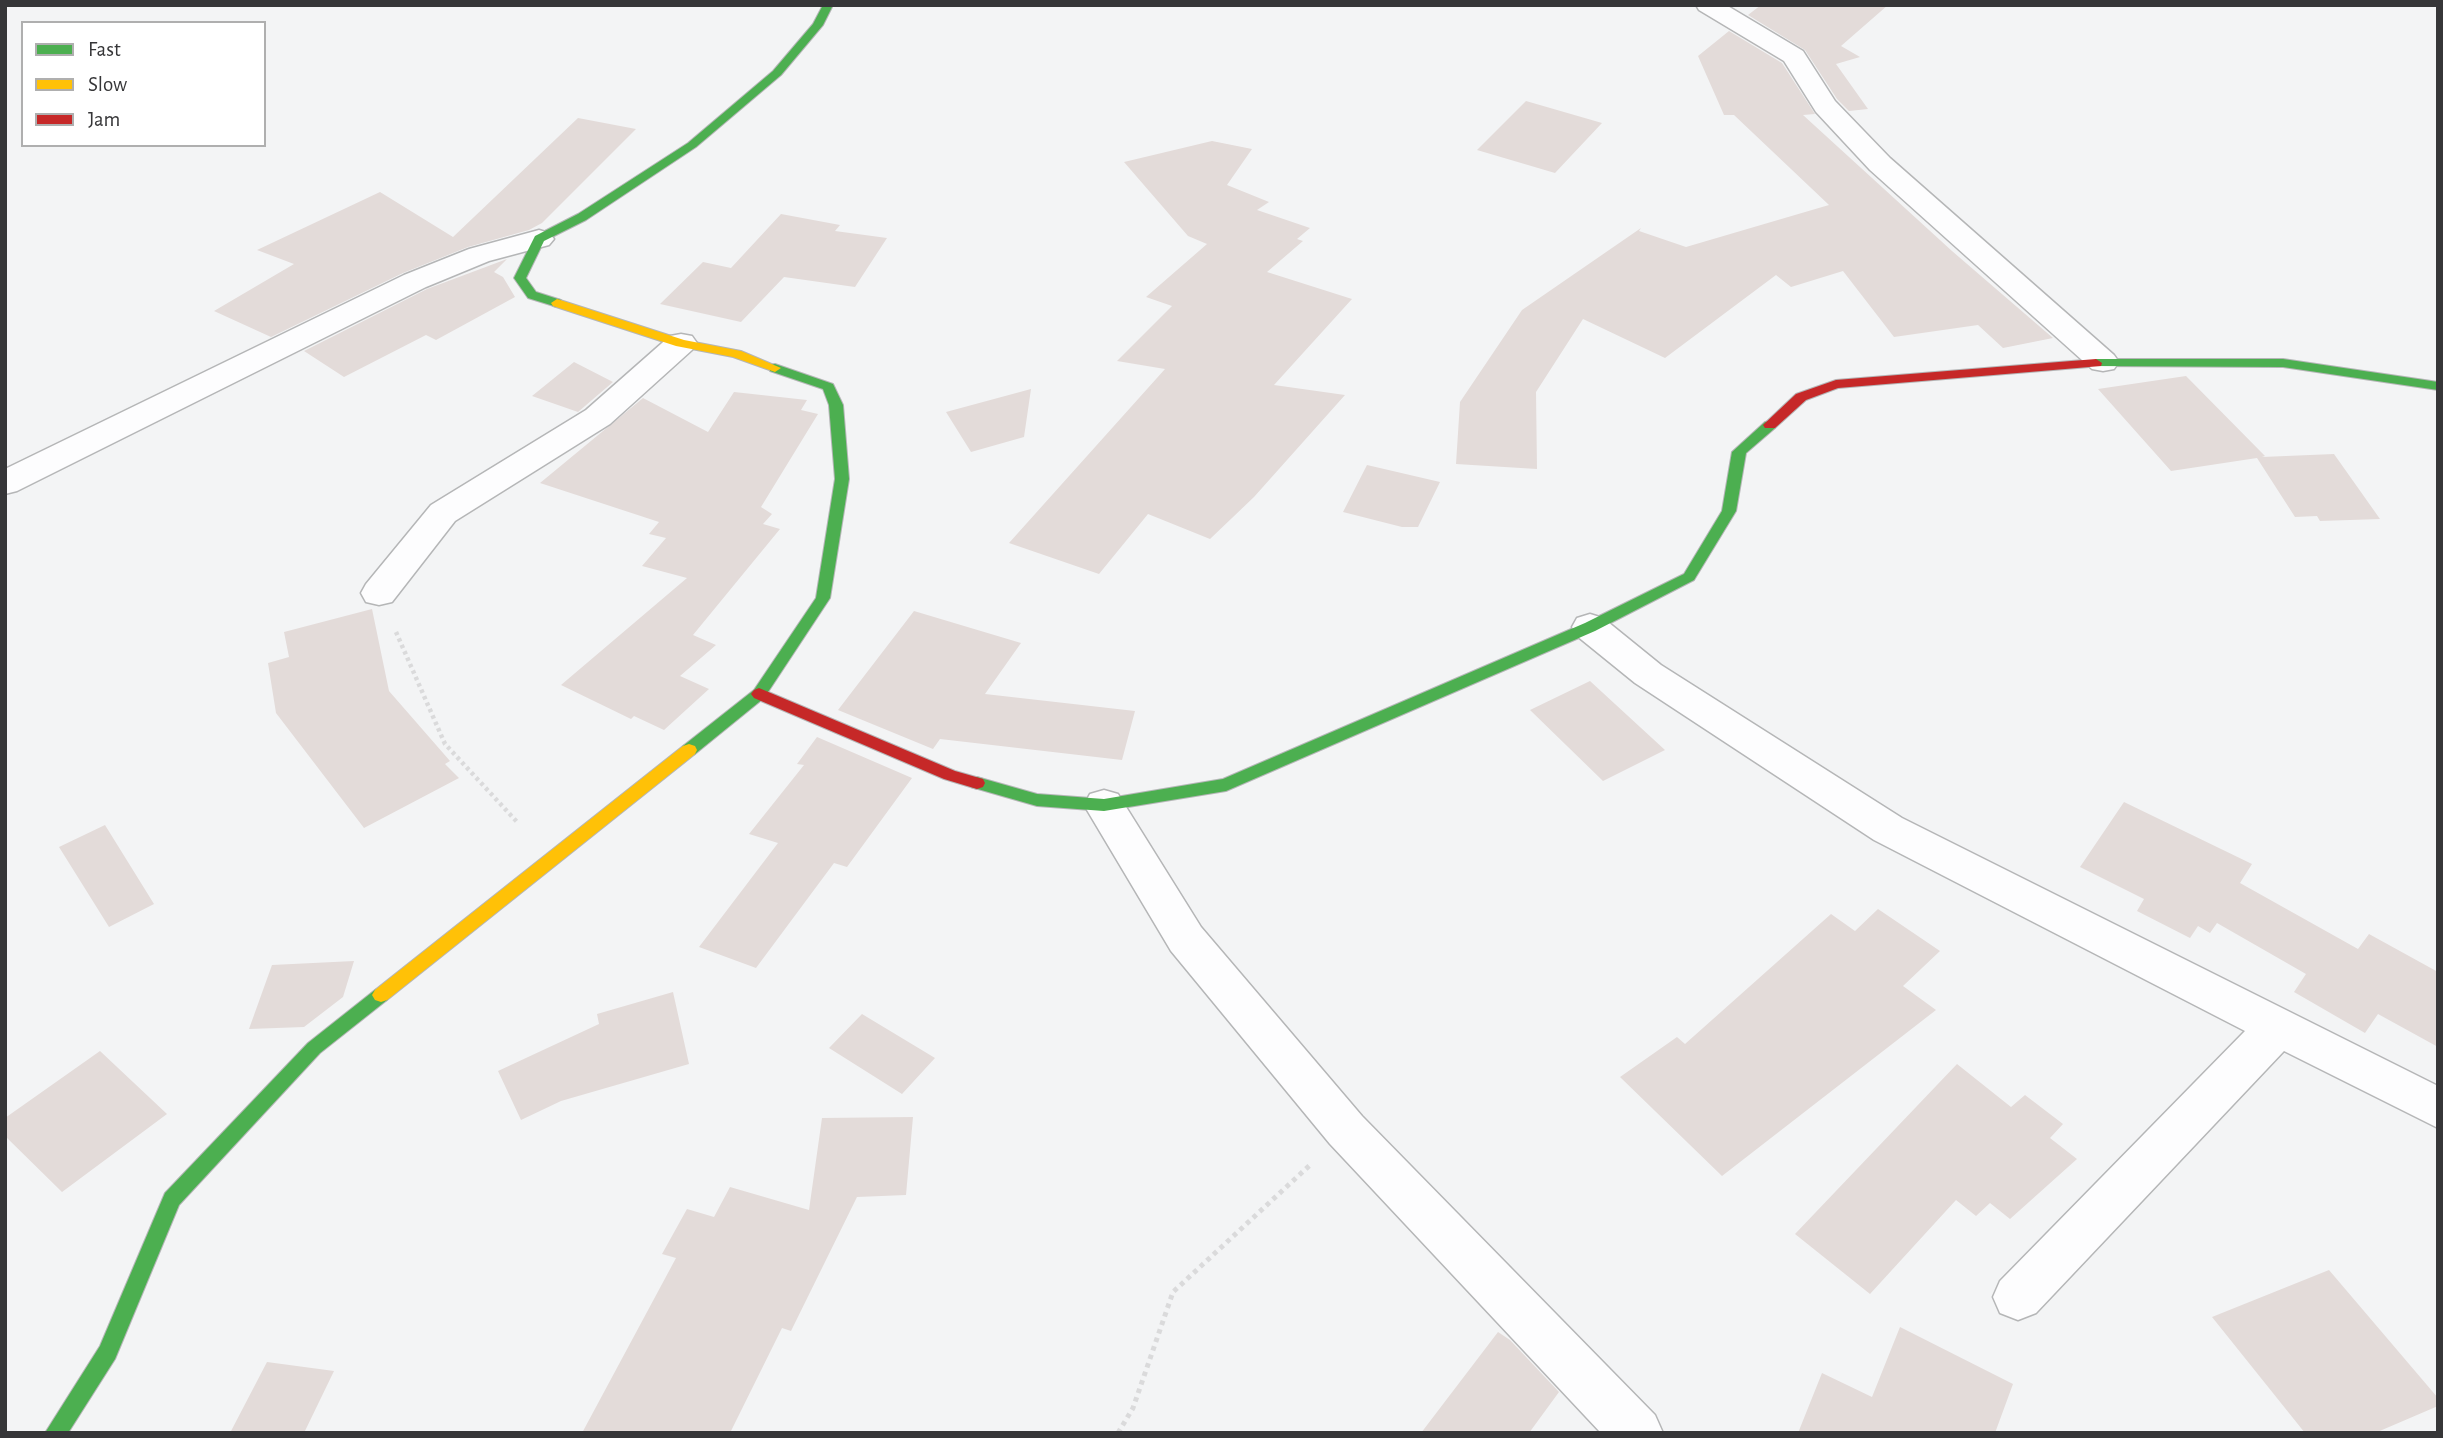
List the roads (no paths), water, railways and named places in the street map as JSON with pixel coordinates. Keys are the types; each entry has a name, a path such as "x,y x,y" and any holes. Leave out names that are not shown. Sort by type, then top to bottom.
{"street":[{"path":"5,483 415,281 479,255 539,239 582,217 692,145 777,73 818,25 828,5"},
{"path":"1708,5 1794,56 1825,106 1880,164 2103,362"},
{"path":"56,1433 108,1352 172,1199 314,1048 759,694 823,598 842,478 836,405 828,387 736,354 681,343 532,295 520,278 539,239"},
{"path":"379,593 443,513 598,417 681,343"},
{"path":"759,694 950,775 1037,800 1104,806 1226,785 1590,627 1689,577 1729,511 1739,452 1801,397 1836,384 2103,362 2283,363 2438,386"},
{"path":"1590,627 1648,674 1888,829 2438,1108"},
{"path":"1104,806 1186,939 1346,1130 1632,1431"},
{"path":"2018,1297 2278,1027"}]}
